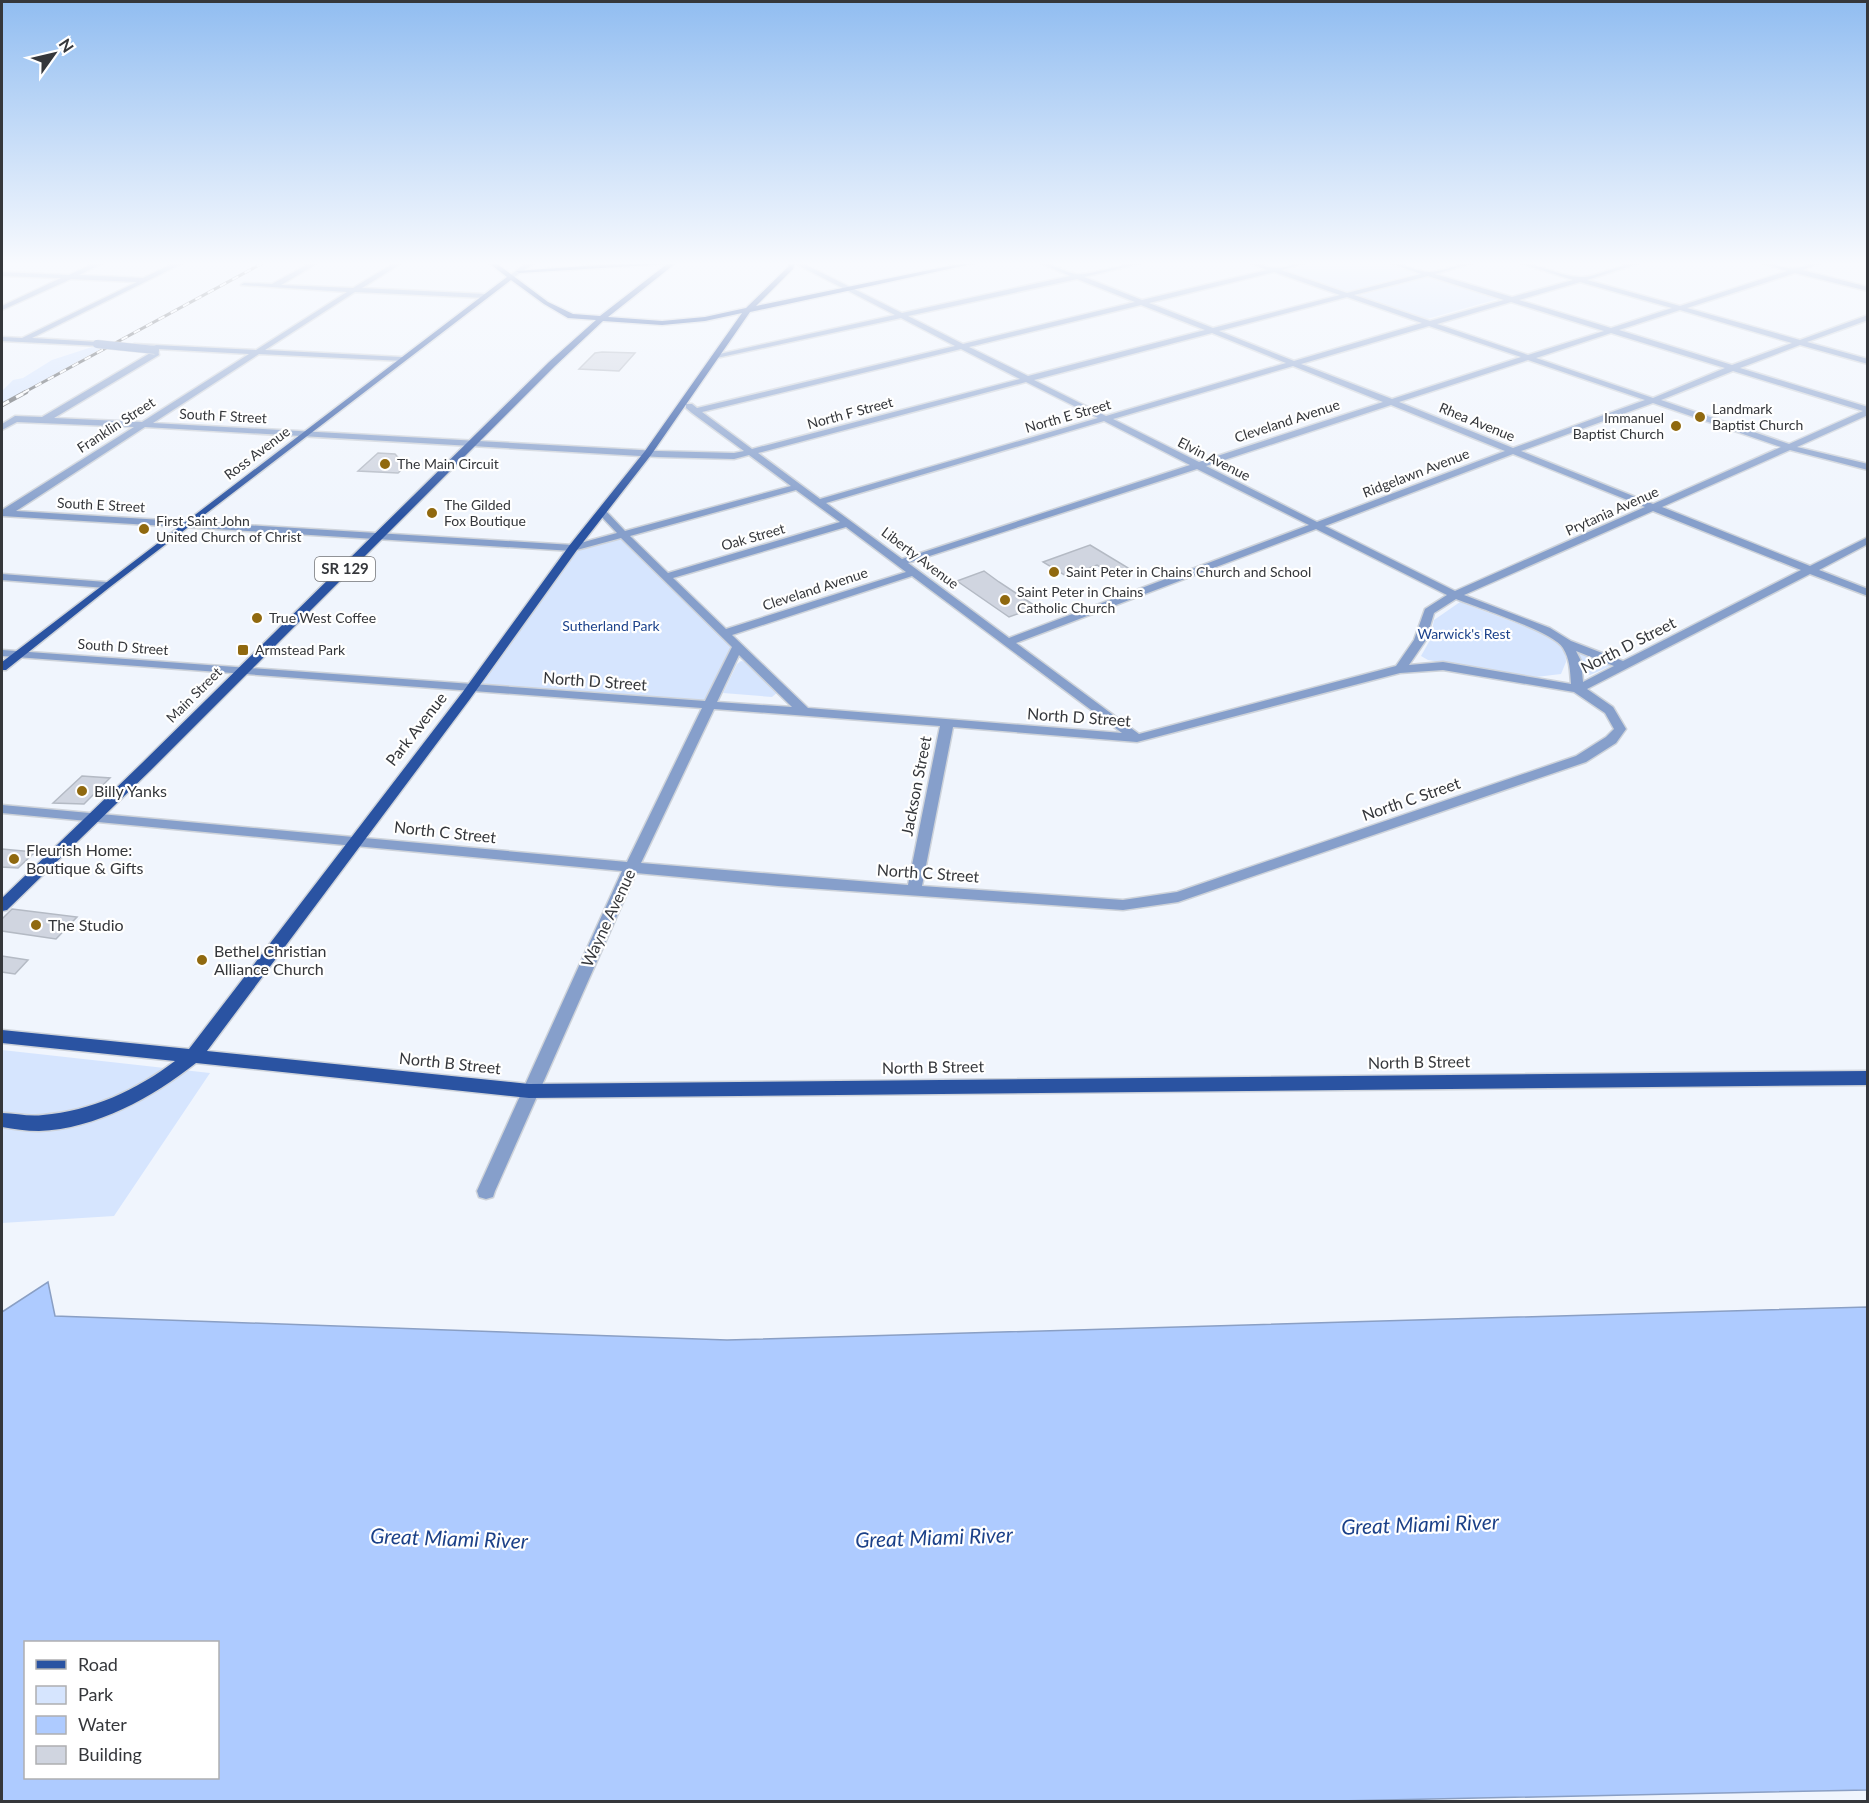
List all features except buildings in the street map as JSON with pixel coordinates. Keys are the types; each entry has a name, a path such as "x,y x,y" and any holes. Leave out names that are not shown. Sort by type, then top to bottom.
{"main road":[{"name":"Ross Avenue","path":"2,668 106,585 417,347"},
{"name":"Main Street","path":"2,906 572,347"},
{"name":"Park Avenue","path":"2,1120 41,1123 95,1110 155,1084 171,1075 193,1056 472,687 573,548 648,453 722,347"},
{"name":"North B Street","path":"2,1036 529,1091 1868,1078"}],"street":[{"path":"44,420 156,353 155,350 127,347"},
{"path":"169,347 401,359"},
{"name":"Franklin Street","path":"3,514 264,347"},
{"path":"715,357 761,347"},
{"path":"695,411 957,347"},
{"name":"Elvin Avenue","path":"964,347 1455,595 1546,630 1567,643 1624,666"},
{"name":"North F Street","path":"472,444 722,457 752,453 1150,347"},
{"name":"Rhea Avenue","path":"1253,347 1868,593"},
{"name":"North E Street","path":"819,502 1349,347"},
{"path":"1499,347 1792,447 1868,467"},
{"name":"Cleveland Avenue","path":"902,562 1560,347"},
{"path":"1664,347 1868,411"},
{"name":"Ridgelawn Avenue","path":"1009,642 1654,400 1786,347"},
{"path":"1817,347 1868,362"},
{"name":"Liberty Avenue","path":"684,402 1137,738"},
{"name":"Prytania Avenue","path":"1400,669 1420,640 1429,611 1455,595 1792,447 1868,411"},
{"name":"South F Street","path":"2,427 15,419 44,420 472,444"},
{"path":"378,536 573,548 797,487"},
{"path":"602,512 737,648 804,711"},
{"name":"South E Street","path":"3,514 378,536"},
{"name":"Oak Street","path":"665,577 848,523"},
{"name":"North D Street","path":"243,669 593,698 711,704 1137,738 1400,669 1443,666 1578,689 1868,540"},
{"name":"Cleveland Avenue","path":"723,634 915,572"},
{"path":"2,577 106,585"},
{"path":"1567,643 1575,660 1578,689"},
{"name":"Wayne Avenue","path":"486,1191 632,866 737,648"},
{"name":"South D Street","path":"2,653 243,669"},
{"name":"North C Street","path":"2,809 778,881 1123,905 1178,897 1216,885 1581,759 1611,740 1620,729 1618,718 1606,707 1578,689"},
{"name":"Jackson Street","path":"914,890 947,724"}],"green space":[{"path":"92,347 102,348 2,403 2,391 13,380 23,378 52,360"},
{"name":"Sutherland Park","path":"623,535 737,648 711,704 472,688 573,548"},
{"name":"Warwick's Rest","path":"1460,602 1537,631 1565,648 1566,662 1561,674 1536,677 1428,660 1421,656 1430,640 1434,620"},
{"path":"1578,654 1585,654 1611,666 1590,675 1581,673"},
{"path":"741,661 747,662 778,692 772,697 723,693 737,664"},
{"path":"2,1050 210,1073 114,1216 2,1223"}],"water":[{"name":"Great Miami River","path":"48,1282 55,1316 727,1340 1867,1307 1867,1790 1290,1802 2,1801 2,1312"}],"railway":[{"path":"23,393 108,347"},
{"path":"2,405 26,392"}],"place":[{"name":"Landmark Baptist Church","path":"1700,417"},
{"name":"Immanuel Baptist Church","path":"1676,426"},
{"name":"The Main Circuit","path":"385,464"},
{"name":"The Gilded Fox Boutique","path":"432,513"},
{"name":"First Saint John United Church of Christ","path":"144,529"},
{"name":"Saint Peter in Chains Church and School","path":"1054,572"},
{"name":"Saint Peter in Chains Catholic Church","path":"1005,600"},
{"name":"True West Coffee","path":"257,618"},
{"name":"Armstead Park","path":"243,650"},
{"name":"Billy Yanks","path":"82,791"},
{"name":"Fleurish Home: Boutique & Gifts","path":"14,859"},
{"name":"The Studio","path":"36,925"},
{"name":"Bethel Christian Alliance Church","path":"202,960"}]}
